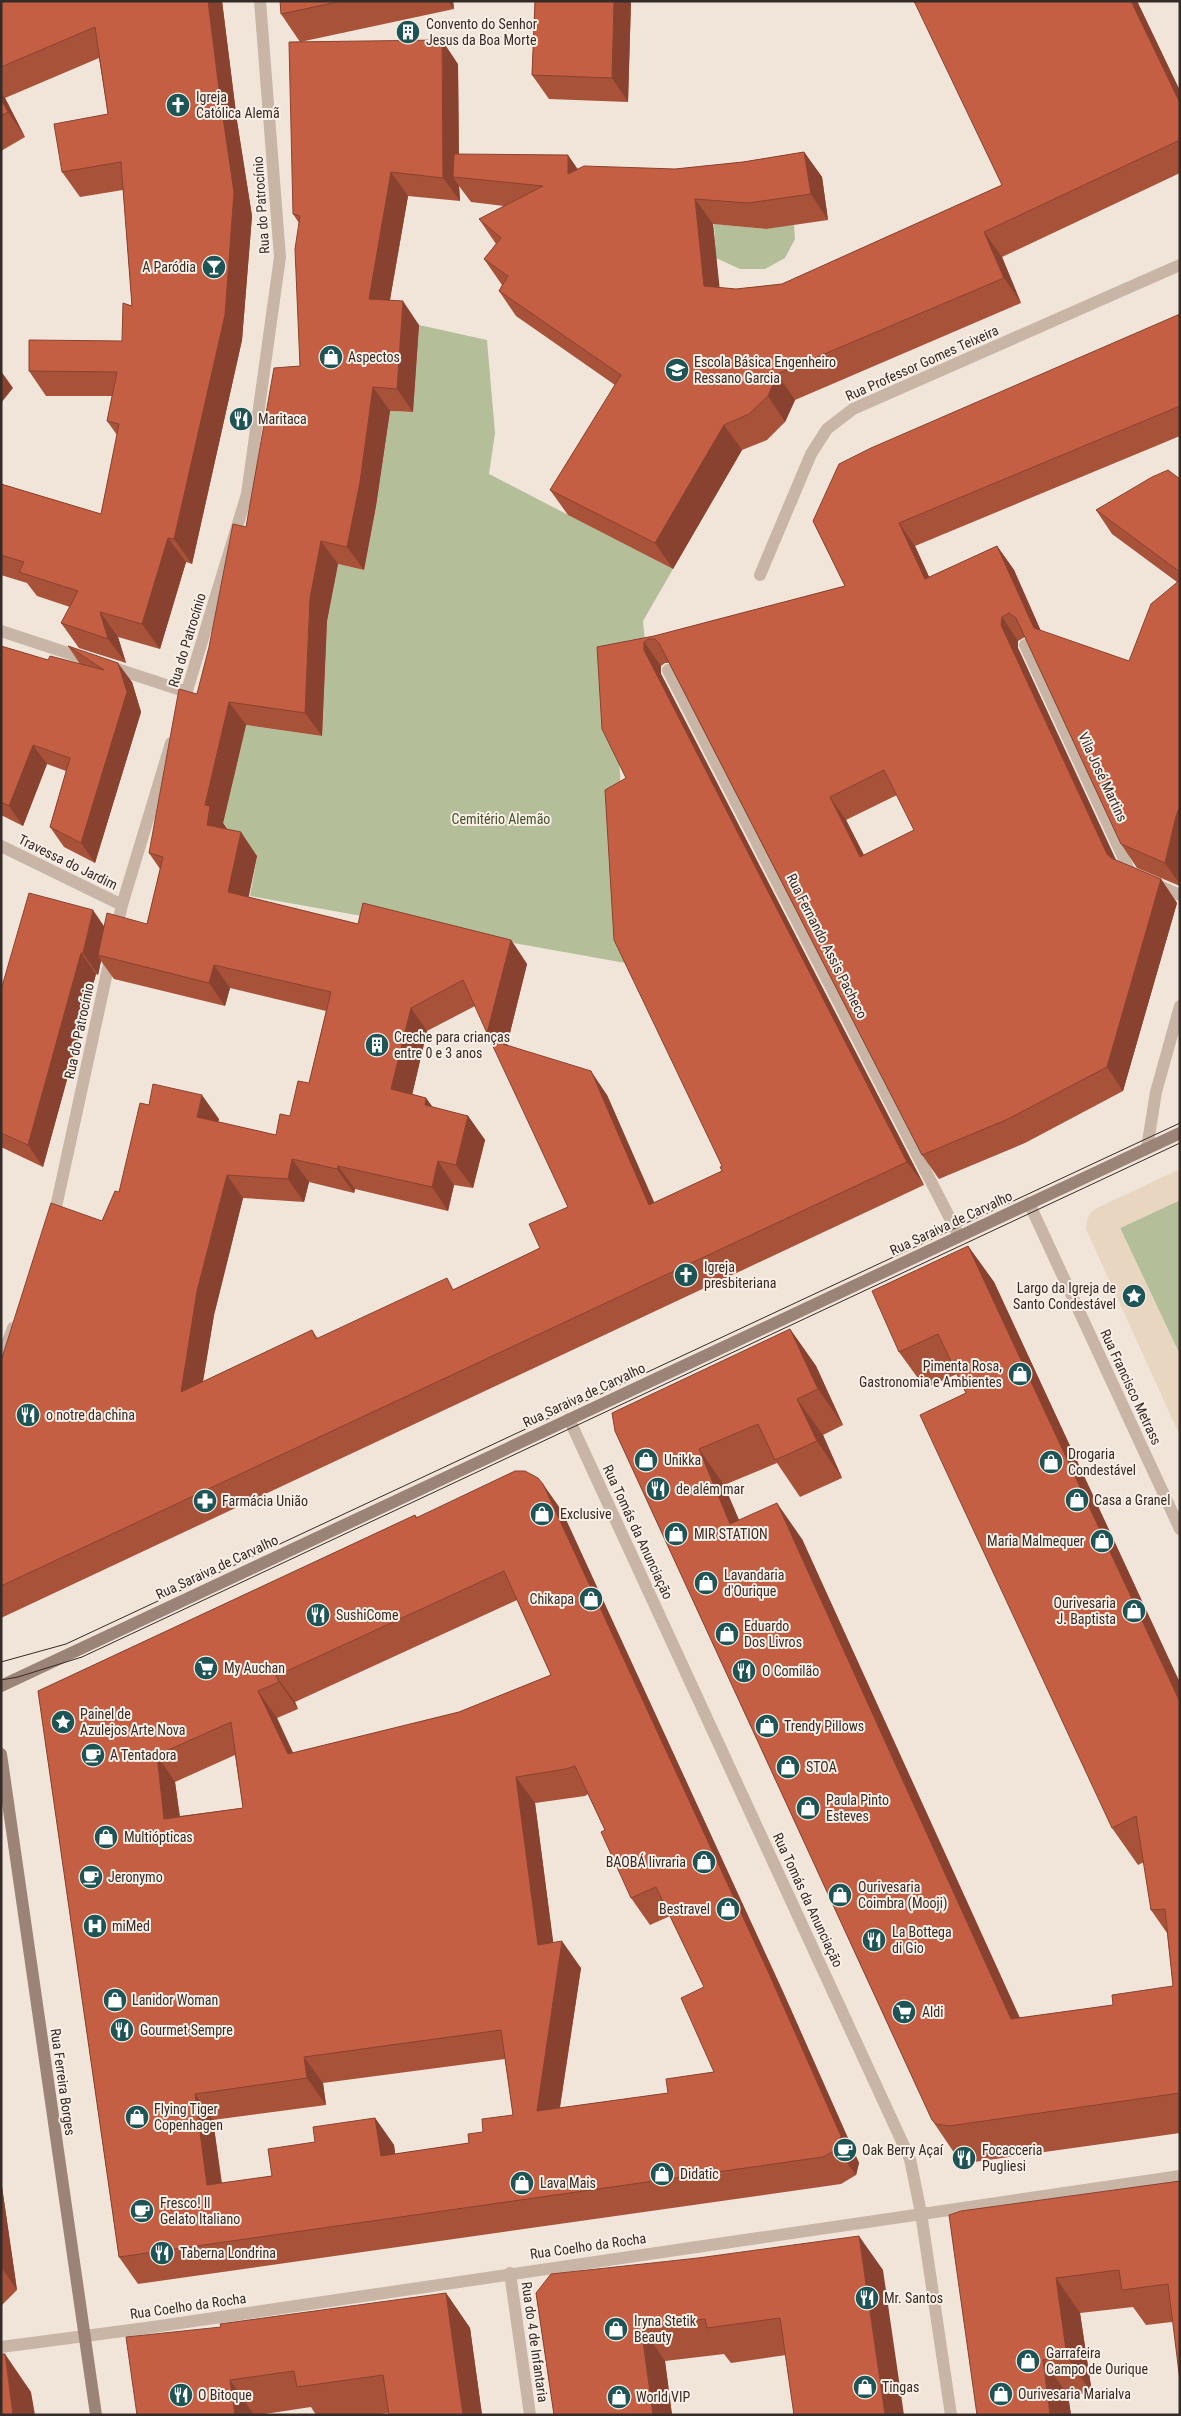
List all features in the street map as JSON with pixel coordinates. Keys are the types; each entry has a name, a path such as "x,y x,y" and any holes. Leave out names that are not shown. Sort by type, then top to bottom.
{"street":[{"name":"Rua do Patrocínio","path":"49,1230 122,905 247,494 280,257 260,1"},
{"name":"Rua Professor Gomes Teixeira","path":"760,575 811,454 827,430 853,409 1180,265"},
{"path":"1,631 187,692"},
{"name":"Vila José Martins","path":"1025,644 1131,874 1180,895"},
{"name":"Rua Fernando Assis Pacheco","path":"668,670 959,1236"},
{"name":"Travessa do Jardim","path":"1,846 122,905"},
{"path":"1147,1148 1156,1092 1180,1006"},
{"name":"Rua Saraiva de Carvalho","path":"1,1686 1180,1133"},
{"name":"Rua Francisco Metrass","path":"1029,1203 1180,1529"},
{"path":"1,1359 18,1313"},
{"name":"Rua Tomás da Anunciação","path":"569,1419 910,2159 922,2213 951,2415"},
{"name":"Rua Ferreira Borges","path":"1,1754 96,2415"},
{"name":"Rua Coelho da Rocha","path":"1,2347 146,2328 1180,2176"},
{"name":"Rua do 4 de Infantaria","path":"510,2273 530,2415"}],"green space":[{"path":"714,224 766,229 794,224 795,239 785,258 765,269 740,269 716,258"},
{"name":"Cemitério Alemão","path":"419,325 487,340 495,433 489,474 673,569 643,621 647,664 614,671 631,964 250,896 257,856 181,791 234,774 246,725 322,736 327,621 338,564 364,570 376,506 390,411 413,412"},
{"path":"1180,1200 1180,1355 1120,1228"}],"shaded area":[{"name":"Largo da Igreja de Santo Condestável","path":"1180,1169 1180,1200 1120,1228 1180,1355 1180,1436 1086,1229 1087,1220 1091,1212"}],"building":[{"path":"1,1 208,1 234,192 225,315 174,539 168,538 142,624 100,612 108,639 61,623 78,591 19,572 24,562 1,555 1,484 101,514 119,424 107,421 117,372 29,371 29,340 122,341 123,303 132,306 121,162 62,172 54,124 108,114 95,27 1,67"},
{"path":"280,1 342,1 281,14"},
{"path":"535,1 614,1 612,78 532,75"},
{"path":"914,1 1131,1 1180,103 1180,140 984,232 1004,278 777,374 768,396 749,414 724,425 655,543 550,490 621,375 499,291 508,276 484,259 501,238 479,219 543,186 453,177 454,154 568,155 568,174 584,166 675,169 743,162 804,152 811,194 748,203 695,199 704,286 736,289 782,284 1002,185"},
{"path":"442,40 443,178 391,172 369,299 403,301 397,389 373,387 360,482 347,547 321,541 310,598 305,713 229,702 205,805 210,806 207,825 241,832 228,892 358,924 363,903 511,940 487,1033 463,980 411,1008 391,1089 426,1098 425,1105 468,1116 456,1165 438,1161 432,1187 338,1166 337,1169 292,1159 288,1179 227,1175 197,1291 181,1392 312,1330 316,1339 447,1278 453,1290 540,1248 529,1224 568,1207 490,1040 591,1071 649,1205 722,1171 720,1167 722,1166 614,940 605,790 626,778 602,729 597,647 654,636 845,586 813,521 839,464 871,448 1180,314 1180,406 899,523 925,579 997,546 1034,628 1129,661 1151,604 1180,580 1180,805 1165,863 1121,844 1016,618 1009,613 1002,617 1001,625 1107,854 1111,858 1161,879 1107,1067 1008,1119 922,1155 659,643 655,639 648,639 644,642 644,650 907,1162 1,1586 1,1361 51,1203 102,1221 115,1191 119,1192 140,1103 149,1105 153,1084 202,1095 197,1117 276,1135 280,1114 290,1116 298,1081 309,1083 331,992 214,965 209,983 98,955 107,913 147,924 163,857 149,853 179,689 197,694 209,647 233,524 246,527 274,368 300,366 295,249 300,216 293,214 289,42","holes":["884,770 914,830 860,857 830,797"]},
{"path":"1,99 8,112 1,116"},
{"path":"1168,470 1180,479 1180,572 1096,510 1152,477"},
{"path":"1,646 48,660 50,656 104,670 68,646 118,663 127,692 81,843 50,827 70,758 33,745 9,806 1,802"},
{"path":"29,893 93,910 83,953 81,953 28,1145 1,1133 1,990"},
{"path":"968,1246 1180,1702 1180,2093 949,2126 936,2124 932,2120 615,1431 612,1413 790,1329 818,1389 797,1399 817,1441 775,1460 758,1424 699,1449 730,1524 777,1503 1011,2019 1113,2005 1112,1995 1173,1986 1165,1909 1151,1910 1136,1816 1112,1828 920,1415 966,1393 938,1334 899,1352 872,1291"},
{"path":"515,1471 525,1471 538,1478 543,1484 766,1967 841,2136 837,2149 823,2157 119,2257 38,1691 415,1515 416,1518","holes":["504,1571 551,1675 459,1712 288,1754 258,1691 279,1682 276,1676","231,1722 243,1808 164,1819 157,1755","575,1766 605,1830 601,1832 631,1898 656,1887 704,1987 681,1998 714,2072 666,2079 668,2093 537,2111 562,1941 538,1945 516,1777","501,2030 513,2115 482,2119 483,2132 468,2134 469,2143 381,2156 375,2118 313,2127 315,2142 268,2149 272,2176 207,2185 195,2094 307,2078 304,2057"]},
{"path":"1180,2181 1180,2381 1168,2284 1122,2290 1119,2270 1056,2278 1067,2357 1043,2360 1050,2415 977,2415 949,2215 961,2211"},
{"path":"859,2236 885,2415 794,2415 780,2318 707,2328 705,2319 641,2326 653,2415 554,2415 536,2293 551,2274 698,2258"},
{"path":"446,2293 463,2415 389,2415 383,2375 297,2387 294,2371 230,2380 235,2415 137,2415 126,2337 221,2327 220,2324"},
{"path":"1,2354 5,2354 13,2415 1,2415"}],"tram line":[{"path":"1,1662 66,1644 1180,1123"},
{"path":"1,1680 18,1677 82,1657 1180,1143"}],"place":[{"name":"Convento do Senhor Jesus da Boa Morte","path":"408,32"},
{"name":"Igreja Católica Alemã","path":"178,105"},
{"name":"A Paródia","path":"214,267"},
{"name":"Aspectos","path":"331,357"},
{"name":"Escola Básica Engenheiro Ressano Garcia","path":"677,370"},
{"name":"Maritaca","path":"241,419"},
{"name":"Creche para crianças entre 0 e 3 anos","path":"377,1045"},
{"name":"Igreja presbiteriana","path":"686,1275"},
{"name":"Largo da Igreja de Santo Condestável","path":"1134,1296"},
{"name":"Pimenta Rosa, Gastronomia e Ambientes","path":"1020,1374"},
{"name":"o notre da china","path":"28,1415"},
{"name":"Unikka","path":"646,1460"},
{"name":"Drogaria Condestável","path":"1051,1462"},
{"name":"de além mar","path":"658,1489"},
{"name":"Casa a Granel","path":"1077,1500"},
{"name":"Farmácia União","path":"205,1501"},
{"name":"Exclusive","path":"542,1514"},
{"name":"MIR STATION","path":"676,1534"},
{"name":"Maria Malmequer","path":"1102,1541"},
{"name":"Lavandaria d'Ourique","path":"706,1583"},
{"name":"Chikapa","path":"591,1599"},
{"name":"Ourivesaria J. Baptista","path":"1134,1611"},
{"name":"SushiCome","path":"318,1615"},
{"name":"Eduardo Dos Livros","path":"727,1634"},
{"name":"My Auchan","path":"206,1668"},
{"name":"O Comilão","path":"744,1671"},
{"name":"Painel de Azulejos Arte Nova","path":"63,1722"},
{"name":"Trendy Pillows","path":"767,1726"},
{"name":"A Tentadora","path":"93,1755"},
{"name":"STOA","path":"788,1767"},
{"name":"Paula Pinto Esteves","path":"808,1808"},
{"name":"Multiópticas","path":"106,1837"},
{"name":"BAOBÁ livraria","path":"704,1862"},
{"name":"Jeronymo","path":"91,1877"},
{"name":"Ourivesaria Coimbra (Mooji)","path":"840,1895"},
{"name":"Bestravel","path":"728,1909"},
{"name":"miMed","path":"95,1926"},
{"name":"La Bottega di Gio","path":"874,1940"},
{"name":"Lanidor Woman","path":"115,2000"},
{"name":"Aldi","path":"904,2012"},
{"name":"Gourmet Sempre","path":"122,2030"},
{"name":"Flying Tiger Copenhagen","path":"137,2117"},
{"name":"Oak Berry Açaí","path":"845,2150"},
{"name":"Focacceria Pugliesi","path":"964,2158"},
{"name":"Didatic","path":"662,2174"},
{"name":"Lava Mais","path":"522,2183"},
{"name":"Fresco! Il Gelato Italiano","path":"142,2211"},
{"name":"Taberna Londrina","path":"162,2253"},
{"name":"Mr. Santos","path":"867,2298"},
{"name":"Iryna Stetik Beauty","path":"616,2329"},
{"name":"Garrafeira Campo de Ourique","path":"1028,2361"},
{"name":"Tingas","path":"865,2387"},
{"name":"Ourivesaria Marialva","path":"1001,2394"},
{"name":"O Bitoque","path":"181,2395"},
{"name":"World VIP","path":"619,2397"}]}
